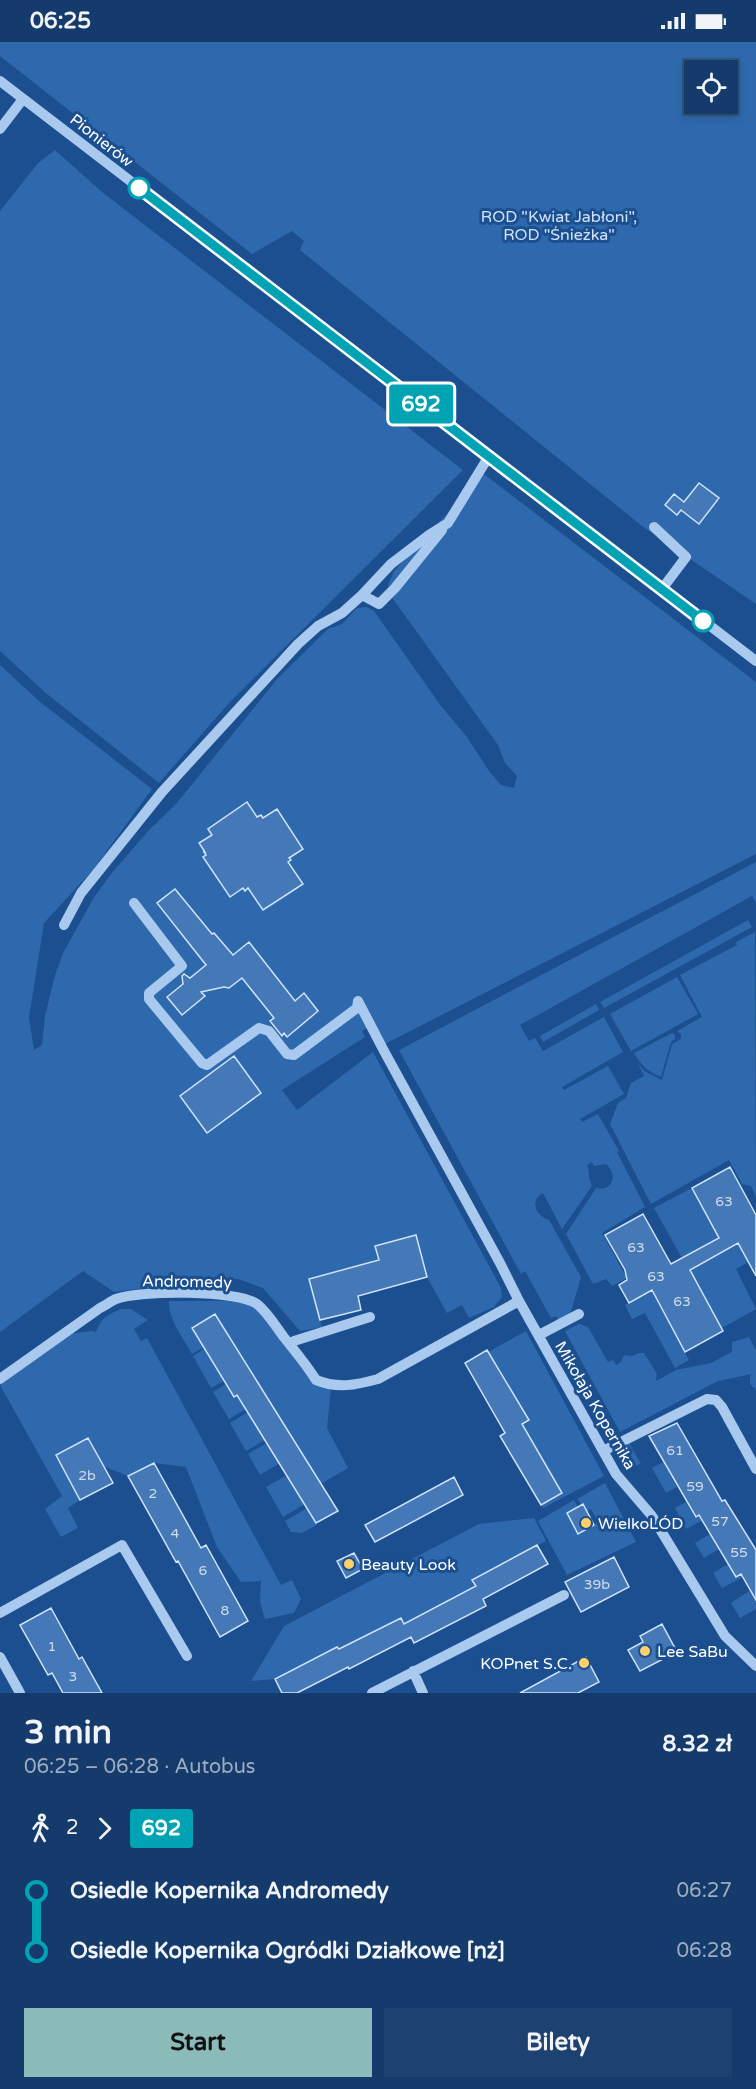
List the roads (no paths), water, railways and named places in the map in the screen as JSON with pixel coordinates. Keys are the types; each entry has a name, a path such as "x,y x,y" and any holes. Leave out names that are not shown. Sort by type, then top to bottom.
{"street":[{"name":"Pionierów","path":"0,81 756,661"},
{"path":"0,129 23,99"},
{"path":"362,595 379,604 395,588 448,523 489,456"},
{"path":"64,925 81,893 162,792 298,644 318,626 342,613 391,564 448,523"},
{"path":"654,527 686,557 662,590"},
{"name":"Mikołaja Kopernika","path":"134,903 182,966 150,993 149,999 202,1064 207,1065 259,1028 269,1031 287,1054 294,1055 357,1008 358,1001 519,1301 616,1474 652,1516 725,1636 756,1666"},
{"name":"Andromedy","path":"0,1379 100,1308 117,1299 144,1294 224,1295 248,1298 258,1304 316,1380 342,1386 378,1379 519,1301"},
{"path":"539,1335 579,1314"},
{"path":"294,1341 370,1317"},
{"path":"603,1451 707,1399 716,1400 756,1469"},
{"path":"0,1613 122,1545 187,1656"},
{"path":"372,1693 564,1595"},
{"path":"0,1657 20,1693"},
{"path":"412,1671 423,1693"}],"place":[{"name":"WielkoLÓD","path":"586,1523"},
{"name":"Beauty Look","path":"349,1564"},
{"name":"Lee SaBu","path":"645,1651"},
{"name":"KOPnet S.C.","path":"584,1663"}],"park label":[{"name":"ROD \"Kwiat Jabłoni\", ROD \"Śnieżka\"","path":"559,225"}]}
